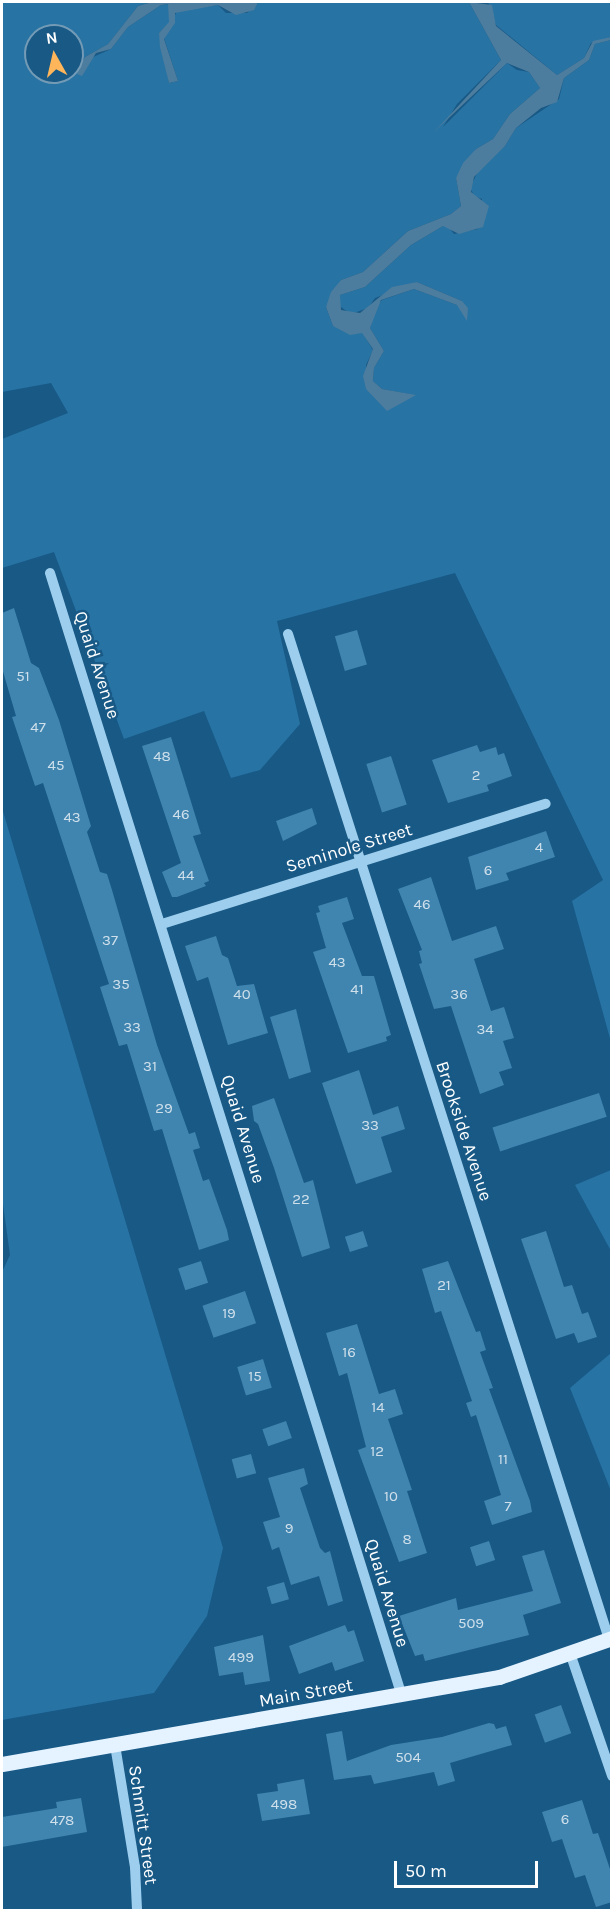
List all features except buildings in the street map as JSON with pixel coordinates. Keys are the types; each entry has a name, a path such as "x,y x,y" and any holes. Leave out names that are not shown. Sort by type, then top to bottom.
{"main road":[{"name":"Main Street","path":"2,1764 402,1696 499,1677 610,1638"}],"street":[{"name":"Quaid Avenue","path":"50,573 162,924 402,1696"},
{"name":"Brookside Avenue","path":"288,634 610,1638"},
{"name":"Seminole Street","path":"162,924 546,804"},
{"path":"570,1653 612,1776"},
{"name":"Schmitt Street","path":"115,1745 135,1867 137,1911"}],"shaded area":[{"path":"2,2 152,2 138,6 108,44 85,57 84,63 84,24 24,24 24,84 84,84 84,71 91,58 111,49 128,27 161,5 169,4 169,23 159,33 169,83 178,81 164,38 177,11 218,5 226,13 247,13 258,2 469,2 501,60 457,104 443,127 507,63 517,70 529,72 540,88 510,114 493,139 476,149 456,178 461,206 451,214 408,231 363,272 341,280 326,307 333,326 362,332 373,350 366,365 366,389 414,395 382,389 373,381 374,368 384,351 370,328 375,308 382,300 414,289 457,305 462,301 417,282 375,298 368,308 351,314 338,305 340,295 365,287 411,245 443,226 447,225 454,234 478,229 482,199 474,196 470,187 480,168 505,146 516,128 559,99 564,78 589,60 595,44 611,40 611,1042 572,901 603,880 455,573 277,621 300,724 260,770 231,778 204,711 124,739 54,552 2,568 2,439 68,413 51,383 2,392"},
{"path":"152,2 258,2 254,10 236,15 218,5 175,13 175,23 164,39 178,81 169,83 160,47 159,33 169,22 168,4 161,5 128,27 111,49 96,53 84,73 85,57 108,44 138,6"},
{"path":"469,2 492,5 496,26 557,75 584,58 593,41 611,37 611,40 595,44 589,60 564,78 557,102 541,108 516,128 505,146 474,177 471,192 489,206 483,227 459,234 443,226 411,245 365,287 340,295 341,310 360,313 392,287 417,282 462,301 468,308 467,321 457,305 414,289 381,300 370,328 384,351 374,368 373,381 382,389 416,395 387,411 366,389 363,376 373,349 362,333 350,335 333,326 326,307 331,292 341,280 363,272 408,231 451,214 461,206 456,178 463,163 476,149 493,139 510,114 540,88 529,72 507,63 434,132 501,60"},
{"path":"488,2 611,2 611,37 591,43 584,58 557,75 496,25"},
{"path":"2,808 223,1548 207,1616 154,1693 2,1720 2,1272 10,1255 2,1197"},
{"path":"611,1170 611,1251 575,1185"},
{"path":"611,1353 611,1491 570,1388"}]}
